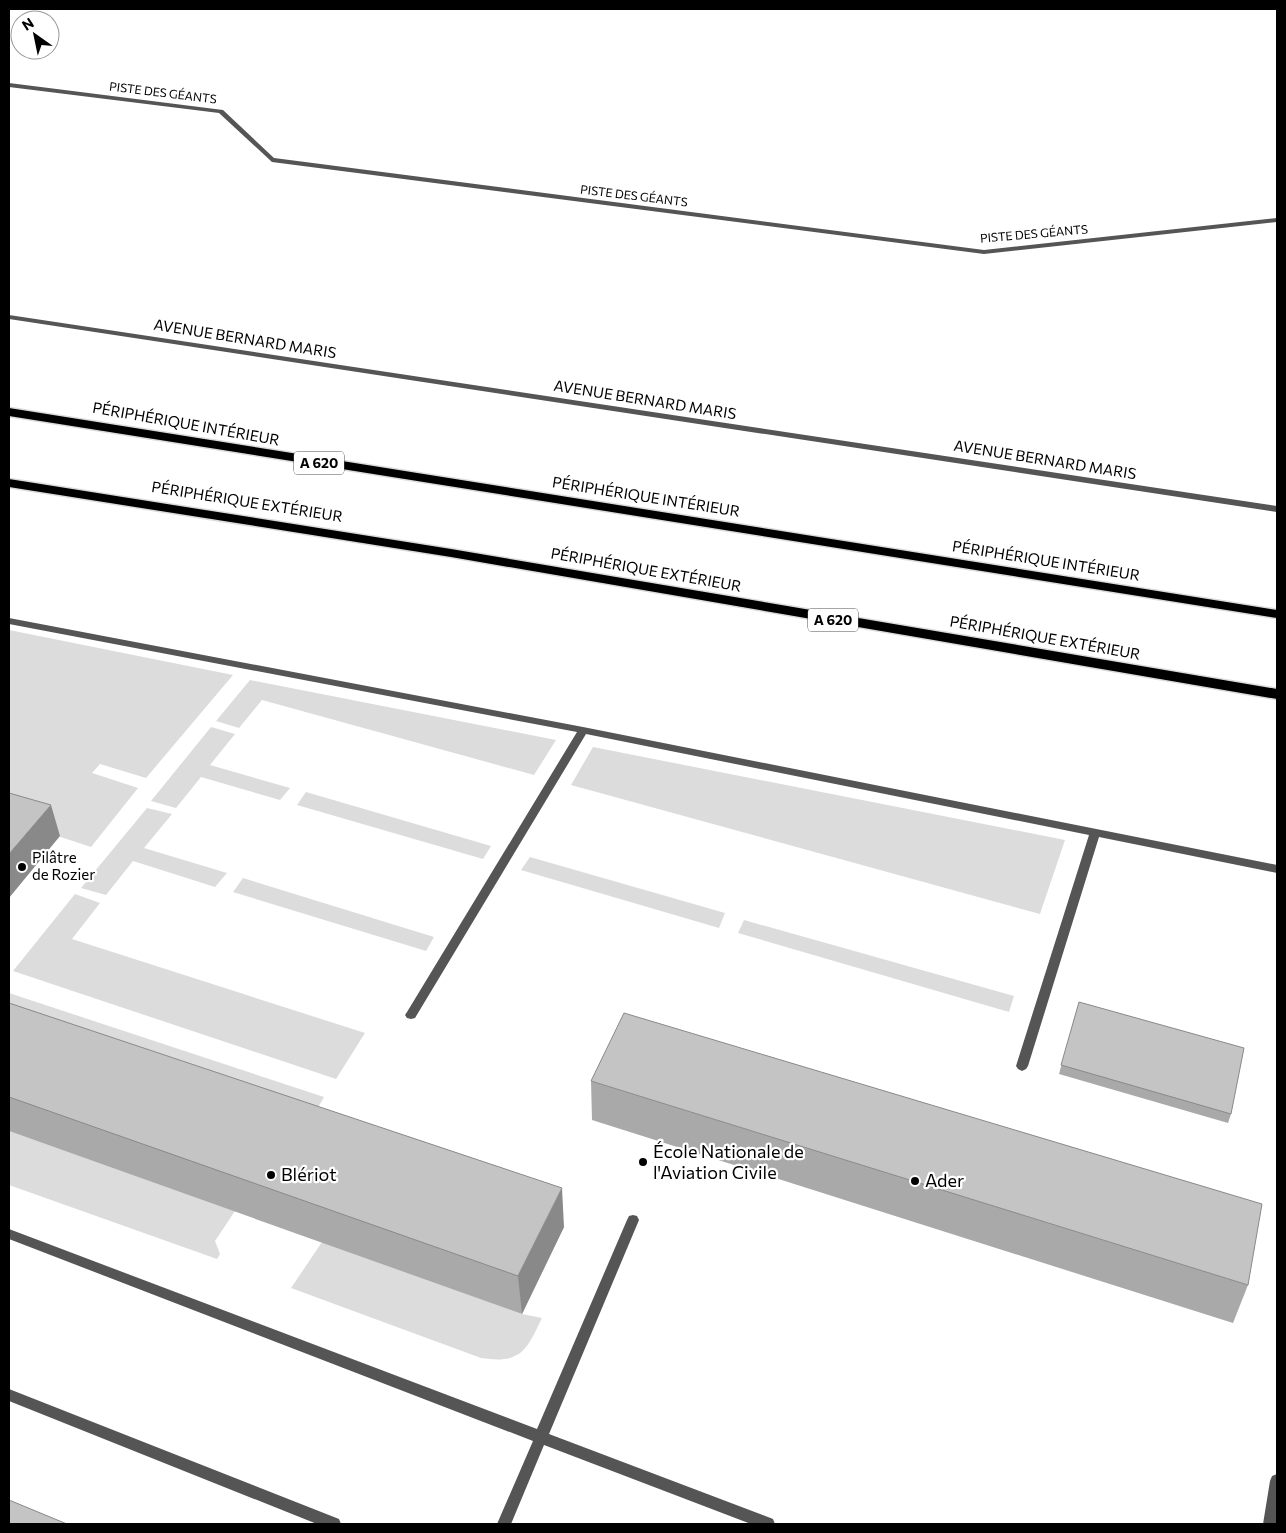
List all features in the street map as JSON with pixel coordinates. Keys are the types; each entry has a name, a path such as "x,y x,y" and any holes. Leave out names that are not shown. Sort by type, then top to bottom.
{"highway":[{"name":"PÉRIPHÉRIQUE INTÉRIEUR","path":"9,412 1277,614"},
{"name":"PÉRIPHÉRIQUE EXTÉRIEUR","path":"9,483 451,553 1277,694"},
{"path":"1215,684 1277,700"}],"street":[{"name":"PISTE DES GÉANTS","path":"9,85 220,111 272,160 984,252 1277,220"},
{"name":"AVENUE BERNARD MARIS","path":"9,317 1277,509"},
{"path":"9,621 583,730 1094,834 1277,869"},
{"path":"411,1015 583,730"},
{"path":"1022,1066 1094,834"},
{"path":"504,1524 634,1220"},
{"path":"9,1234 768,1524"},
{"path":"9,1396 334,1524"},
{"path":"1270,1524 1277,1481"}],"shaded area":[{"path":"9,630 233,675 146,778 100,764 92,773 138,788 91,847 9,820"},
{"path":"250,680 556,740 534,775 262,700 239,728 216,721"},
{"path":"211,727 235,734 210,765 290,788 280,800 201,777 176,808 151,801"},
{"path":"593,747 1065,840 1040,914 571,785"},
{"path":"306,792 491,846 483,859 297,805"},
{"path":"147,808 172,814 144,848 227,873 215,887 133,861 106,895 81,888"},
{"path":"530,857 725,913 719,928 521,870"},
{"path":"243,878 434,937 426,951 233,892"},
{"path":"75,894 100,903 72,939 365,1033 336,1079 13,971"},
{"path":"744,920 1014,996 1009,1012 738,933"},
{"path":"9,993 324,1097 301,1138 9,1029"},
{"path":"9,1131 235,1211 215,1241 220,1254 217,1259 9,1185"},
{"path":"322,1242 522,1314 542,1318 526,1347 514,1357 505,1359 481,1358 291,1288"}],"building":[{"path":"9,793 51,805 9,854"},
{"path":"1079,1002 1244,1048 1231,1114 1061,1065"},
{"name":"Blériot","path":"9,1003 562,1188 518,1276 9,1097"},
{"path":"624,1013 1262,1204 1248,1285 591,1081"},
{"path":"9,1500 67,1524 9,1524"}],"place":[{"name":"Pilâtre de Rozier","path":"22,867"},
{"name":"École Nationale de l'Aviation Civile","path":"643,1162"},
{"name":"Blériot","path":"271,1175"},
{"name":"Ader","path":"915,1181"}]}
